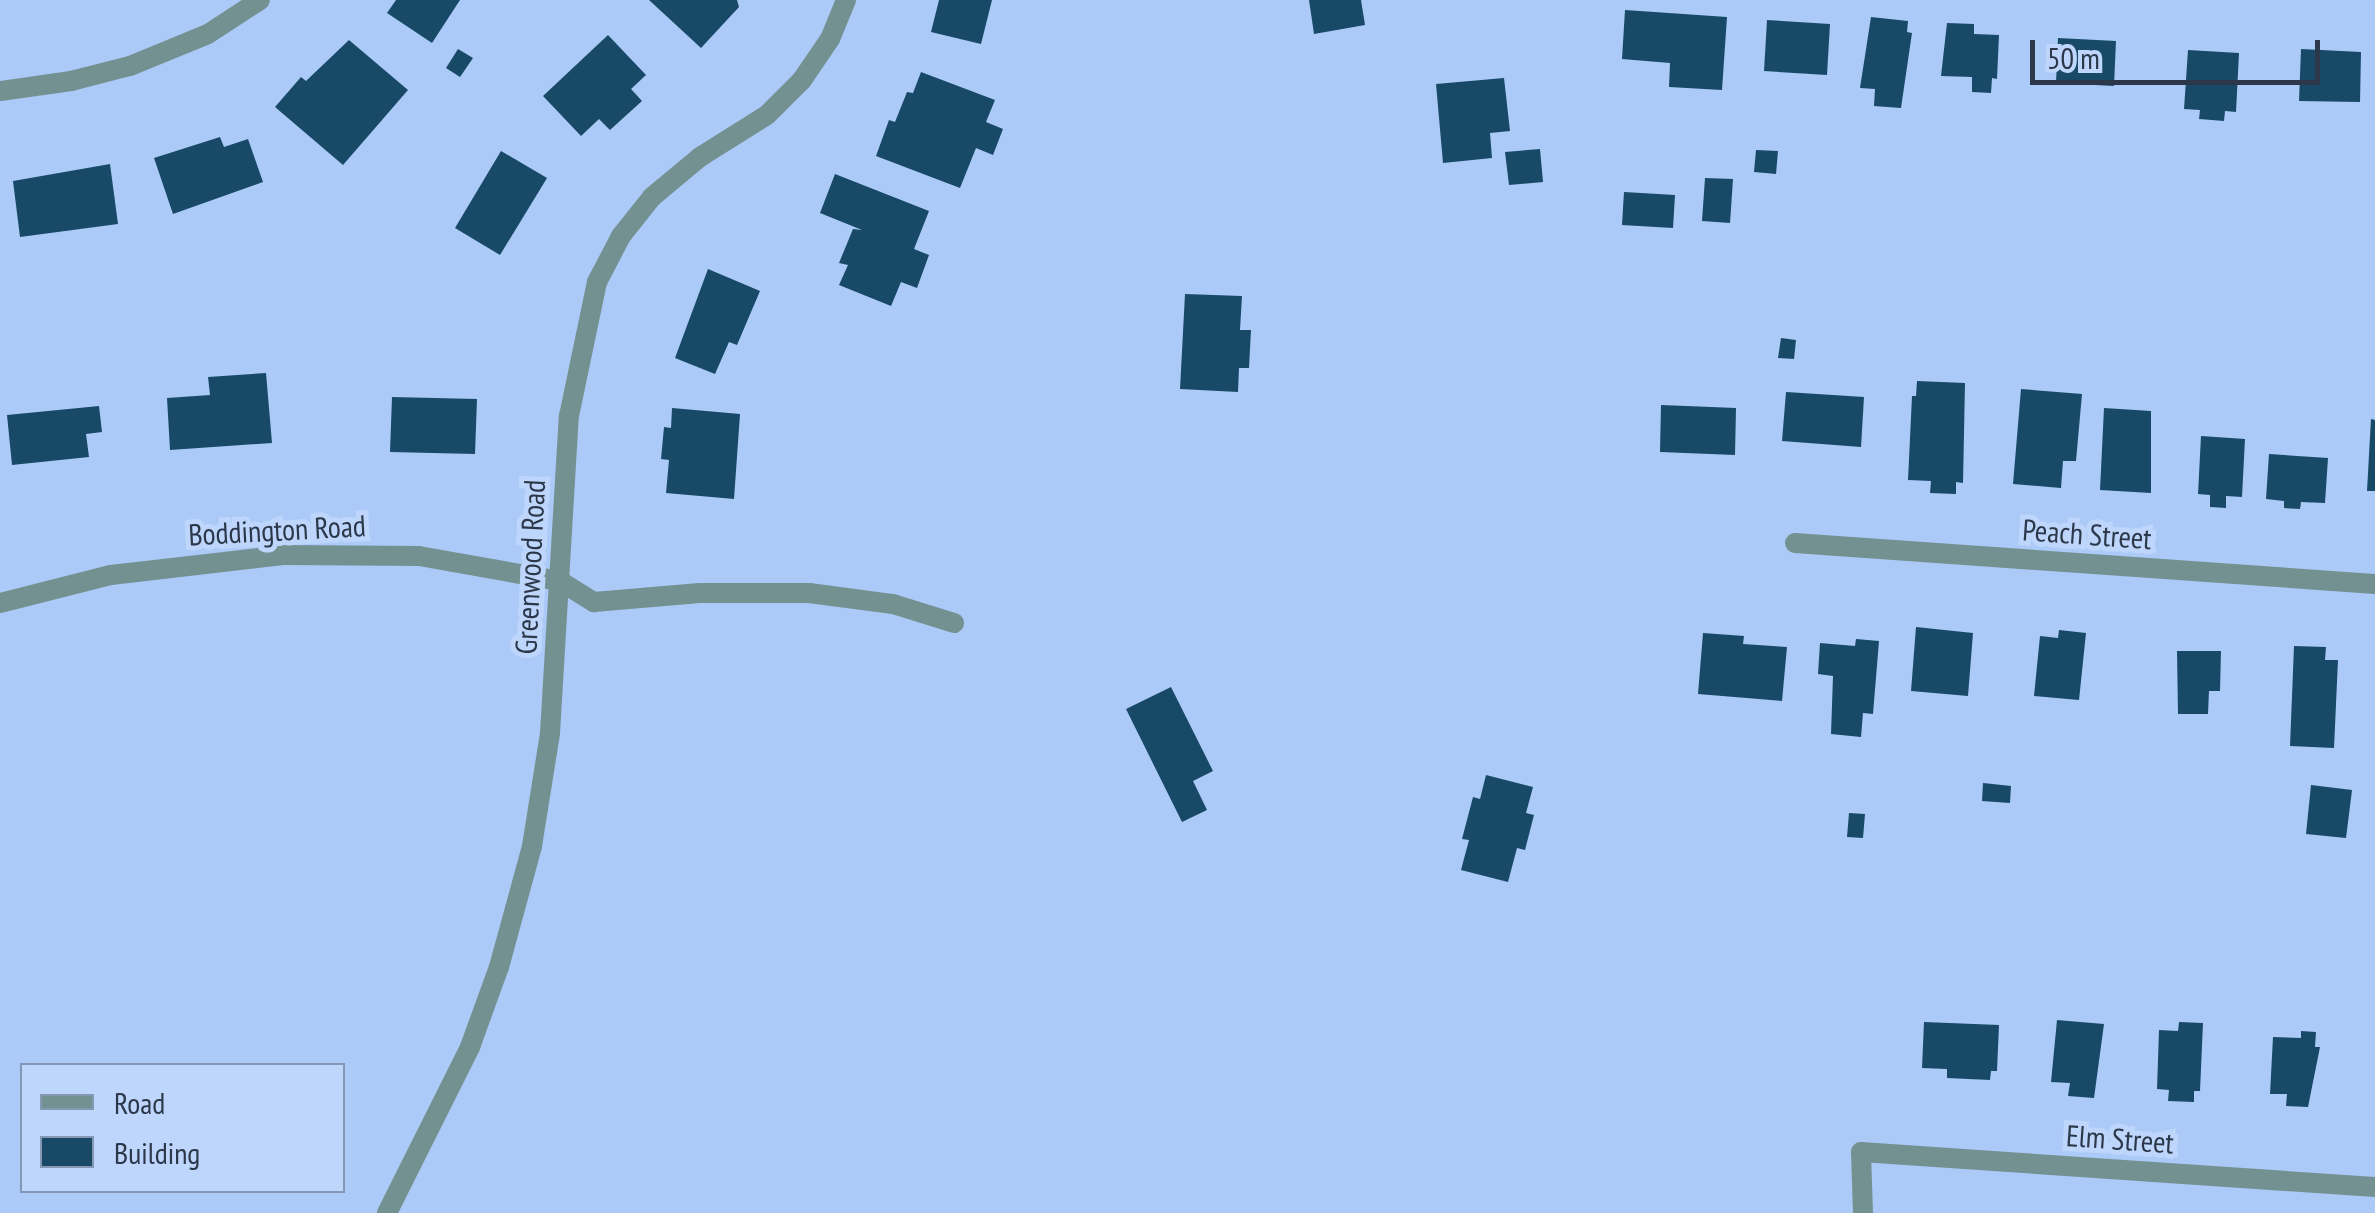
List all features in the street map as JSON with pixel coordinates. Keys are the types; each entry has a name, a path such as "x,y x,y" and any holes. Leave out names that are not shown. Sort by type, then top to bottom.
{"street":[{"path":"0,92 71,81 130,66 208,34 260,0"},
{"name":"Greenwood Road","path":"387,1213 470,1047 523,886 550,733 569,416 580,348 601,272 632,220 667,182 767,115 802,80 830,40 846,0"},
{"name":"Peach Street","path":"1795,543 2375,584"},
{"name":"Boddington Road","path":"0,603 168,566 285,555 420,556 560,581 594,602 700,593 809,593 893,604 954,623"},
{"name":"Elm Street","path":"1863,1213 1861,1152 2375,1186"}],"building":[{"path":"396,0 460,0 432,43 387,13"},
{"path":"649,0 737,0 739,7 701,48"},
{"path":"939,0 992,0 981,44 931,32"},
{"path":"1309,0 1361,0 1365,25 1314,34"},
{"path":"1625,10 1727,17 1722,90 1669,87 1670,63 1622,59"},
{"path":"1871,17 1908,21 1907,32 1912,33 1901,108 1874,106 1875,89 1860,88"},
{"path":"1767,20 1830,24 1827,75 1764,71"},
{"path":"1947,23 1974,24 1974,34 1999,35 1997,79 1992,78 1991,93 1972,92 1972,77 1941,76"},
{"path":"608,35 646,75 631,89 642,101 610,130 599,119 581,136 543,96"},
{"path":"2058,38 2116,41 2114,86 2056,83"},
{"path":"349,40 408,90 343,165 275,107 301,77 306,81"},
{"path":"458,49 473,58 460,77 446,68"},
{"path":"2301,49 2361,52 2360,102 2299,101"},
{"path":"2188,50 2239,53 2236,112 2225,111 2224,121 2199,119 2200,110 2184,109"},
{"path":"921,72 995,100 986,122 1003,129 993,155 976,148 960,188 876,156 889,120 895,122 907,92 913,93"},
{"path":"1504,78 1510,131 1490,133 1492,158 1443,163 1436,84"},
{"path":"220,137 224,147 248,139 263,182 173,214 154,158"},
{"path":"1540,149 1543,182 1509,185 1505,152"},
{"path":"1756,150 1778,151 1776,174 1754,172"},
{"path":"501,151 547,178 500,255 455,228"},
{"path":"110,164 118,224 20,237 13,181"},
{"path":"835,174 929,211 914,249 929,255 917,288 901,282 891,306 839,285 848,265 839,263 853,229 862,230 820,213"},
{"path":"1705,178 1733,179 1730,223 1702,221"},
{"path":"1624,192 1675,195 1673,228 1622,225"},
{"path":"708,269 760,291 737,345 729,342 715,374 675,358"},
{"path":"1185,294 1242,296 1240,330 1251,330 1249,368 1239,368 1238,392 1180,389"},
{"path":"1781,338 1796,340 1794,359 1778,358"},
{"path":"266,373 272,443 170,450 167,398 210,395 208,377"},
{"path":"1917,381 1965,383 1963,483 1956,482 1956,494 1930,493 1931,481 1908,480 1912,396 1916,396"},
{"path":"2021,389 2082,394 2076,461 2063,461 2061,488 2013,484"},
{"path":"1786,392 1864,397 1861,447 1782,441"},
{"path":"392,397 477,399 475,454 390,452"},
{"path":"1661,405 1736,408 1735,455 1660,452"},
{"path":"99,406 102,432 86,434 89,457 12,465 7,415"},
{"path":"672,408 740,414 734,499 666,493 669,460 661,459 664,427 671,428"},
{"path":"2104,408 2151,411 2151,493 2100,490"},
{"path":"2371,419 2375,420 2375,491 2367,491"},
{"path":"2201,436 2245,439 2242,497 2226,496 2226,508 2210,507 2210,495 2198,494"},
{"path":"2269,454 2328,458 2325,503 2301,502 2300,509 2284,508 2284,501 2266,499"},
{"path":"1916,627 1973,633 1968,696 1911,691"},
{"path":"2059,630 2086,633 2079,700 2034,696 2040,636 2058,638"},
{"path":"1703,633 1744,636 1743,644 1787,647 1782,701 1698,694"},
{"path":"1856,639 1879,641 1873,714 1863,713 1861,737 1831,734 1833,676 1818,674 1820,643 1855,646"},
{"path":"2294,646 2326,647 2325,660 2338,660 2334,748 2290,746"},
{"path":"2177,651 2221,651 2220,691 2209,691 2208,714 2178,714"},
{"path":"1171,687 1213,771 1193,781 1207,810 1182,822 1126,709"},
{"path":"1486,775 1533,787 1526,813 1534,815 1525,850 1517,848 1508,882 1461,870 1469,840 1462,839 1473,797 1480,799"},
{"path":"1983,783 2011,786 2010,803 1982,801"},
{"path":"2311,785 2352,790 2346,838 2306,834"},
{"path":"1849,813 1865,814 1863,838 1847,837"},
{"path":"2057,1020 2104,1024 2094,1098 2068,1096 2070,1083 2051,1082"},
{"path":"1924,1022 1999,1025 1997,1071 1991,1071 1990,1080 1947,1078 1947,1069 1922,1068"},
{"path":"2179,1022 2203,1023 2200,1091 2194,1091 2194,1102 2168,1101 2169,1090 2157,1089 2159,1030 2178,1031"},
{"path":"2301,1031 2316,1032 2315,1047 2320,1047 2308,1107 2286,1106 2287,1094 2270,1094 2273,1037 2301,1038"}]}
